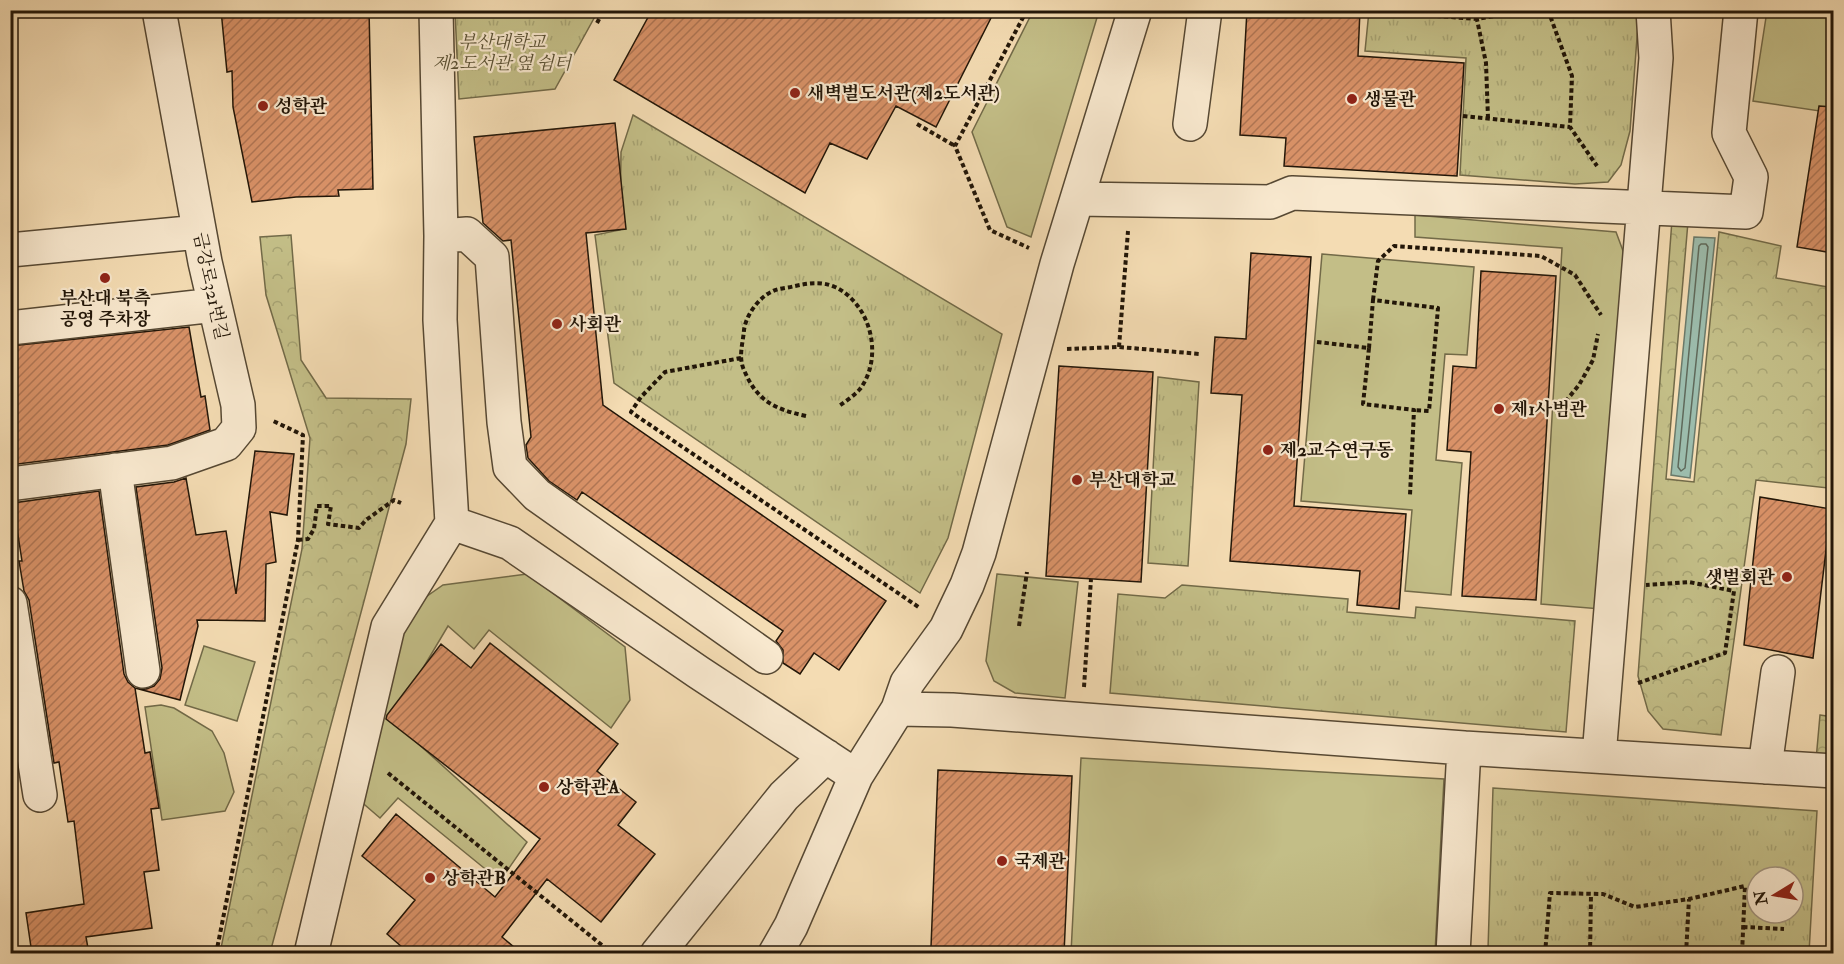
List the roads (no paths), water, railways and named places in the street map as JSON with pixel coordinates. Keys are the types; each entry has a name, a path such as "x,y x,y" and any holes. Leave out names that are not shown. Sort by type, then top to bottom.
{"street":[{"name":"금강로321번길","path":"10,484 172,463 226,444 238,428 238,405 199,232 159,10"},
{"path":"311,954 388,627 452,523 440,320 441,236 436,10"},
{"path":"775,954 791,926 856,776 898,710 907,683 946,629 975,564 1056,264 1135,10"},
{"path":"1190,124 1205,10"},
{"path":"1599,756 1656,58 1653,10"},
{"path":"1077,199 1270,202 1292,193 1746,212 1751,177 1729,133 1741,10"},
{"path":"10,250 199,232"},
{"path":"441,236 467,234 492,256 504,422 510,467 537,495 766,657"},
{"path":"10,328 215,305"},
{"path":"114,470 143,671"},
{"path":"452,523 510,543 698,672 856,776"},
{"path":"10,603 40,795"},
{"path":"1765,767 1778,672"},
{"path":"898,710 952,710 1464,748 1833,771"},
{"path":"1454,954 1464,748"},
{"path":"657,954 784,796 826,756"}],"water":[{"path":"1694,237 1715,238 1690,478 1671,475"}],"place":[{"name":"새벽벌도서관(제2도서관)","path":"795,93"},
{"name":"생물관","path":"1352,99"},
{"name":"성학관","path":"263,106"},
{"name":"부산대 북측 공영 주차장","path":"105,278"},
{"name":"사회관","path":"557,324"},
{"name":"제1사범관","path":"1499,409"},
{"name":"제2교수연구동","path":"1268,450"},
{"name":"부산대학교","path":"1077,480"},
{"name":"샛벌회관","path":"1787,577"},
{"name":"상학관A","path":"544,787"},
{"name":"국제관","path":"1002,861"},
{"name":"상학관B","path":"430,878"}],"park label":[{"name":"부산대학교 제2도서관 옆 쉼터","path":"502,52"}]}
